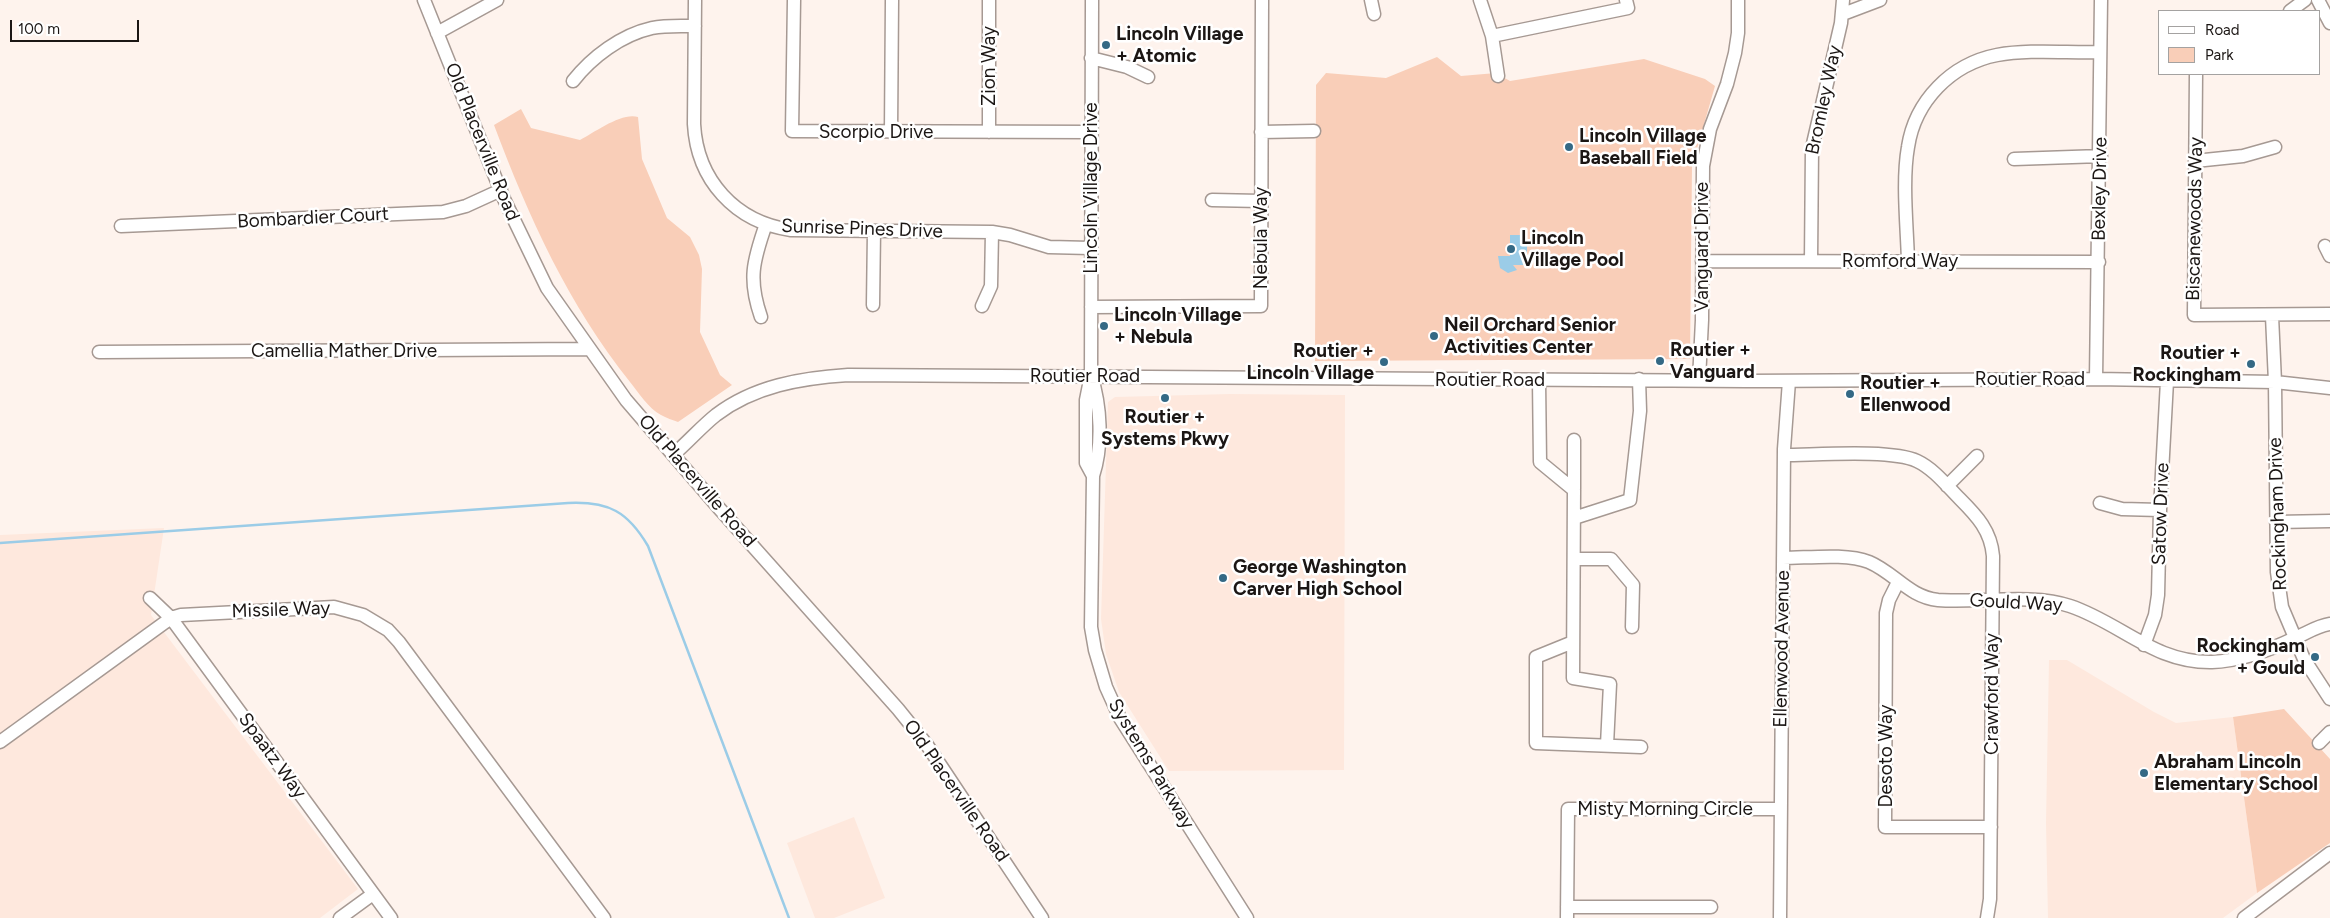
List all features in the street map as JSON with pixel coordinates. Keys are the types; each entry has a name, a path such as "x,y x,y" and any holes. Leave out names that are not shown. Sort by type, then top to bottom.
{"street":[{"name":"Old Placerville Road","path":"424,0 520,236 547,288 588,349 626,400 673,455 847,650 927,745 1042,918"},
{"path":"437,33 497,0"},
{"name":"Sunrise Pines Drive","path":"695,0 694,124 696,143 701,161 714,185 726,200 740,211 766,224 791,230 992,232 1010,235 1049,247 1090,248"},
{"name":"Scorpio Drive","path":"794,0 792,131 1091,132"},
{"path":"891,132 892,0"},
{"name":"Zion Way","path":"989,0 989,132"},
{"name":"Lincoln Village Drive","path":"1091,375 1092,0"},
{"name":"Nebula Way","path":"1091,307 1262,306 1262,0"},
{"path":"1371,0 1374,14"},
{"path":"1480,0 1492,36 1498,76"},
{"path":"1492,36 1628,8 1626,0"},
{"name":"Vanguard Drive","path":"1699,380 1703,166 1710,129 1727,84 1735,53 1738,33 1738,0"},
{"name":"Bromley Way","path":"1810,261 1812,148 1843,14 1843,0"},
{"path":"1843,14 1880,0"},
{"name":"Bexley Drive","path":"2096,379 2101,0"},
{"path":"2291,10 2305,0"},
{"path":"2318,0 2330,23"},
{"path":"573,81 596,56 635,34 662,27 695,26"},
{"path":"1908,262 1908,145 1916,118 1938,86 1961,68 1978,60 1997,55 2100,52"},
{"path":"1091,58 1127,67 1148,77"},
{"name":"Biscanewoods Way","path":"2196,75 2194,316 2272,316"},
{"path":"1261,132 1314,132"},
{"path":"2195,161 2243,156 2275,147"},
{"path":"2014,159 2100,156"},
{"name":"Bombardier Court","path":"121,226 443,212 466,206 500,190"},
{"path":"1212,200 1261,202"},
{"path":"761,317 754,295 752,275 756,251 766,224"},
{"path":"873,305 874,231"},
{"path":"982,306 991,286 992,232"},
{"name":"Romford Way","path":"1702,261 2099,262"},
{"path":"2272,316 2330,314"},
{"name":"Rockingham Drive","path":"2272,316 2275,382 2277,572 2282,607 2304,659 2330,699"},
{"name":"Camellia Mather Drive","path":"100,352 588,349"},
{"name":"Routier Road","path":"673,455 714,416 734,402 796,380 848,375 1091,375 1788,381 2096,379 2275,382 2330,388"},
{"name":"Systems Parkway","path":"1091,375 1098,398 1098,462 1093,476 1091,627 1095,650 1106,687 1120,718 1247,918"},
{"path":"1539,380 1540,462 1574,489"},
{"path":"1574,518 1630,500 1640,411 1639,380"},
{"name":"Ellenwood Avenue","path":"1780,918 1784,455 1788,381"},
{"name":"Satow Drive","path":"2144,645 2154,615 2158,595 2160,510 2167,381"},
{"path":"1574,440 1573,678 1610,684 1607,745"},
{"name":"Crawford Way","path":"1784,455 1899,456 1925,466 1981,521 1990,538 1993,556 1993,600 1990,899 1987,918"},
{"path":"1947,486 1976,456"},
{"path":"2100,503 2122,509 2160,510"},
{"path":"2276,522 2330,521"},
{"name":"Gould Way","path":"1783,558 1858,559 1876,565 1898,582 1920,595 1938,600 2044,601 2063,603 2144,645 2176,658 2213,662 2242,658 2295,639 2320,626 2330,624"},
{"path":"1574,559 1612,559 1633,585 1632,627"},
{"name":"Desoto Way","path":"1898,582 1889,600 1886,614 1885,827 1991,827"},
{"name":"Spaatz Way","path":"150,598 171,618 391,918"},
{"name":"Missile Way","path":"0,742 171,618 181,615 319,606 348,610 377,622 388,630 406,650 604,918"},
{"path":"1574,642 1536,657 1536,743 1642,747"},
{"path":"2319,743 2330,732"},
{"name":"Misty Morning Circle","path":"1567,912 1568,809 1781,809"},
{"path":"2244,918 2330,853"},
{"path":"340,918 373,894"},
{"path":"1567,912 1711,907"}],"shaded area":[{"name":"George Washington Carver High School","path":"1230,394 1345,395 1344,770 1169,771 1119,692 1106,654 1101,619 1108,402 1115,397"},
{"path":"164,528 151,615 358,889 320,918 0,918 0,535"},
{"name":"Abraham Lincoln Elementary School","path":"2049,660 2067,660 2176,723 2233,717 2257,893 2223,918 2048,918 2046,823"},
{"path":"854,817 885,898 834,918 815,918 787,843"}],"green space":[{"path":"1437,57 1461,76 1496,73 1510,81 1644,59 1705,79 1715,86 1692,166 1690,359 1315,361 1316,85 1326,73 1386,78"},
{"path":"521,109 531,128 580,140 624,117 638,117 642,159 667,218 690,237 699,255 702,269 700,332 720,375 732,385 678,422 657,412 640,395 588,323 552,259 521,193 494,125"},
{"path":"2284,709 2330,759 2330,843 2257,893 2233,717"}],"water":[{"path":"1510,235 1527,235 1527,265 1513,265 1517,270 1508,273 1500,268 1498,256 1510,256"}],"waterway":[{"path":"0,543 568,503 595,504 616,511 633,525 648,546 789,918"}],"place":[{"name":"Lincoln Village + Atomic","path":"1106,45"},
{"name":"Lincoln Village Baseball Field","path":"1569,147"},
{"name":"Lincoln Village Pool","path":"1511,249"},
{"name":"Lincoln Village + Nebula","path":"1104,326"},
{"name":"Neil Orchard Senior Activities Center","path":"1434,336"},
{"name":"Routier + Vanguard","path":"1660,361"},
{"name":"Routier + Lincoln Village","path":"1384,362"},
{"name":"Routier + Rockingham","path":"2251,364"},
{"name":"Routier + Ellenwood","path":"1850,394"},
{"name":"Routier + Systems Pkwy","path":"1165,398"},
{"name":"George Washington Carver High School","path":"1223,578"},
{"name":"Rockingham + Gould","path":"2315,657"},
{"name":"Abraham Lincoln Elementary School","path":"2144,773"}]}
